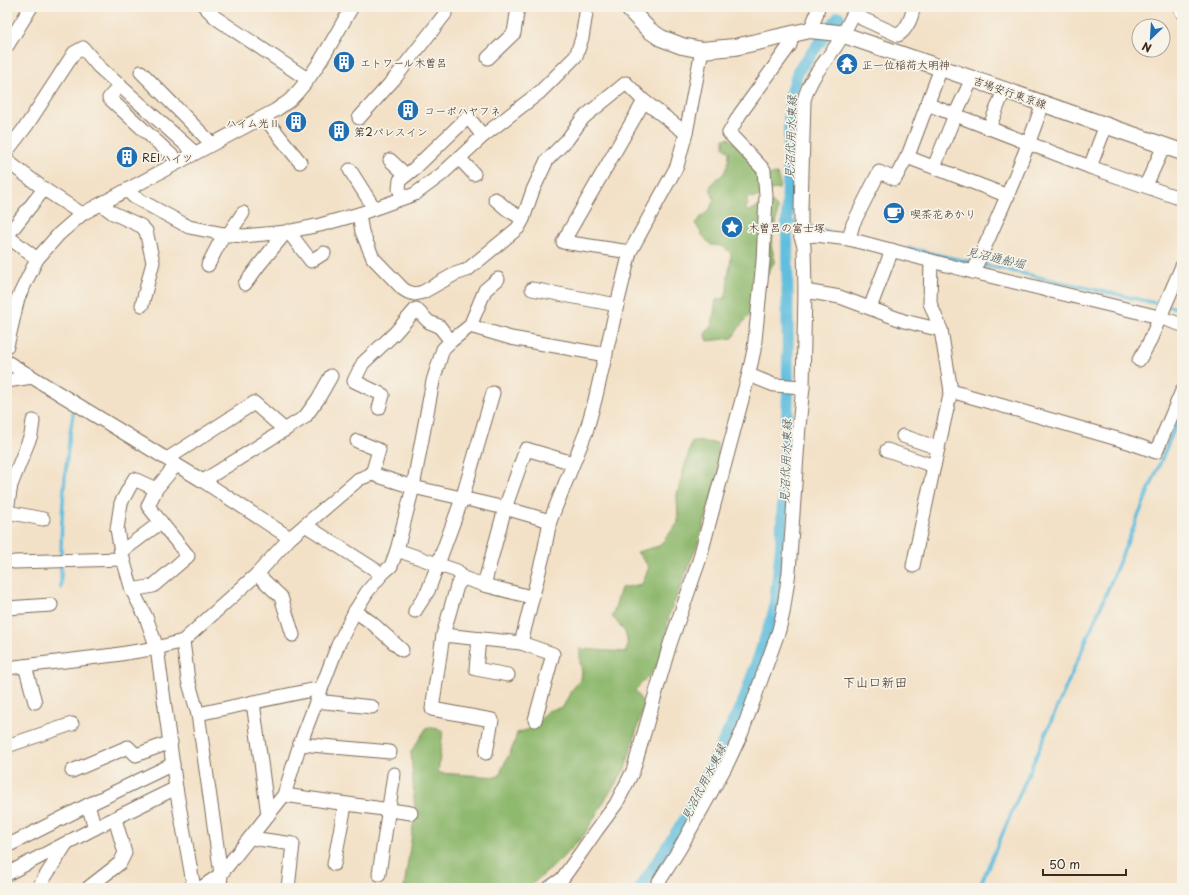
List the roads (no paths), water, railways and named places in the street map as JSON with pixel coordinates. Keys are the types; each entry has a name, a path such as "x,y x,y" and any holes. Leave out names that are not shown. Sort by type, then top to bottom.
{"main road":[{"path":"627,7 649,30 661,38 682,46 702,50 735,47 812,30"},
{"name":"吉場安行東京線","path":"812,30 840,34 1182,152"}],"street":[{"path":"7,46 31,7"},
{"path":"205,7 216,18 307,79"},
{"path":"7,346 18,298 37,259 59,234 82,214 264,117 290,100 307,79 352,7"},
{"path":"359,118 400,72 445,14 445,7"},
{"path":"488,58 514,33 518,7"},
{"path":"126,190 134,197 188,227 243,236 287,232 320,225 359,214 415,194 442,174 484,136 540,92 576,56 582,38 587,7"},
{"path":"812,30 818,7"},
{"path":"655,888 680,848 728,762 742,732 779,630 789,572 799,426 805,291 804,246 801,237 804,100 807,88 814,75 835,47 840,34 856,10 863,19 898,35 902,33 913,14 913,7"},
{"path":"1180,7 1182,12"},
{"path":"549,888 562,879 616,804 633,771 670,644 704,543 749,375 754,350 764,261 766,196 764,170 729,133 740,114 790,45 790,34"},
{"path":"7,151 27,125 74,53 83,48 99,66 195,154"},
{"path":"521,642 531,597 544,552 550,522 586,432 595,400 616,305 630,252 677,166 686,133 702,50"},
{"path":"849,239 853,224 879,172 895,178 907,157 941,68"},
{"path":"141,72 212,144"},
{"path":"934,167 955,115 972,79"},
{"path":"359,214 362,232 374,258 403,289 415,294 423,292 455,274 467,270 518,228 547,160 567,140 583,118 626,83 644,101 686,133"},
{"path":"120,85 109,98 179,162"},
{"path":"989,128 1004,90"},
{"path":"630,252 563,242 644,101"},
{"path":"973,272 1008,196 1043,103"},
{"path":"927,104 1090,167 1146,185 1182,199"},
{"path":"264,117 300,162"},
{"path":"403,198 399,189 400,180 414,169 468,117 484,136"},
{"path":"1090,167 1106,125"},
{"path":"1146,185 1164,146"},
{"path":"907,157 1008,196"},
{"path":"459,158 474,174"},
{"path":"390,160 406,175"},
{"path":"7,161 44,189 82,214"},
{"path":"350,170 374,208"},
{"path":"37,259 7,236 44,189"},
{"path":"495,199 508,210 523,219"},
{"path":"101,204 114,213 141,226 146,231 152,262 142,304"},
{"path":"208,265 226,234 243,214"},
{"path":"287,232 310,261 324,253"},
{"path":"245,284 287,232"},
{"path":"801,237 815,235 849,239 973,272 1159,317 1182,325"},
{"path":"870,308 892,250"},
{"path":"913,566 951,391 941,330 930,303 931,261"},
{"path":"1139,360 1148,345 1182,266"},
{"path":"201,888 222,884 251,838 284,795 300,744 338,645 355,611 367,592 391,566 397,550 413,487 432,381 443,349 470,326 485,290 498,279"},
{"path":"532,289 616,305"},
{"path":"805,291 840,297 904,321 941,330"},
{"path":"415,294 418,302 451,341"},
{"path":"379,408 383,394 354,381 363,363 394,334 416,309 429,322 439,326"},
{"path":"470,326 511,338 606,355"},
{"path":"7,362 203,481 290,538"},
{"path":"749,375 774,385 800,387"},
{"path":"203,481 304,418 318,400 331,376"},
{"path":"7,381 32,377"},
{"path":"951,391 1128,442 1156,452 1182,391"},
{"path":"415,611 428,591 462,499 493,393"},
{"path":"132,590 153,586 188,556 148,506 172,462 254,402 284,430"},
{"path":"33,421 31,435 11,485 7,511 44,519"},
{"path":"903,436 938,448"},
{"path":"357,441 379,450 372,474"},
{"path":"484,585 505,508 526,449 573,463"},
{"path":"887,450 934,466"},
{"path":"7,668 157,648 183,641 257,574 290,538 359,479 372,474 413,487 505,508 550,522"},
{"path":"156,489 134,479 121,503 117,529 122,556 132,590 146,617 157,648 174,764 176,788 194,888"},
{"path":"14,562 122,556 161,522"},
{"path":"305,525 382,574"},
{"path":"397,550 457,571 463,578 531,597"},
{"path":"257,574 281,597 293,635"},
{"path":"463,578 457,586 443,635 432,709 492,720 486,753"},
{"path":"7,608 51,605"},
{"path":"355,611 372,623 402,650"},
{"path":"443,635 521,642 553,654 535,720"},
{"path":"479,639 476,669 508,675"},
{"path":"183,641 188,680 198,714 222,884"},
{"path":"24,666 35,702"},
{"path":"198,714 321,688"},
{"path":"316,701 372,707"},
{"path":"253,702 268,815"},
{"path":"7,746 72,724"},
{"path":"72,771 128,748 136,755 171,742"},
{"path":"300,744 390,752"},
{"path":"7,846 174,764"},
{"path":"379,874 394,774"},
{"path":"7,874 176,788"},
{"path":"284,795 345,805 411,813"},
{"path":"88,805 95,828"},
{"path":"334,864 345,805"},
{"path":"88,888 120,863 125,854 115,819"},
{"path":"251,838 293,844 288,888"},
{"path":"38,888 66,843"}],"waterway":[{"name":"見沼代用水東縁","path":"640,888 685,819 744,700 774,612 781,547 788,392 787,221 790,97 798,71 839,17"},
{"name":"見沼通船堀","path":"787,221 796,223"},
{"name":"見沼通船堀","path":"805,225 827,230"},
{"name":"見沼通船堀","path":"909,248 974,263"},
{"name":"見沼通船堀","path":"980,264 1182,309"},
{"path":"61,557 64,482 74,407"},
{"path":"979,888 1101,606 1182,410"},
{"path":"61,564 61,588"}],"place":[{"name":"エトワール木曽呂","path":"344,62"},
{"name":"正一位稲荷大明神","path":"847,64"},
{"name":"コーポハヤフネ","path":"408,110"},
{"name":"ハイム光Ⅱ","path":"296,122"},
{"name":"第2パレスイン","path":"339,131"},
{"name":"REIハイツ","path":"127,157"},
{"name":"喫茶花あかり","path":"894,213"},
{"name":"木曽呂の富士塚","path":"732,227"}],"district":[{"name":"下山口新田","path":"875,681"}]}
